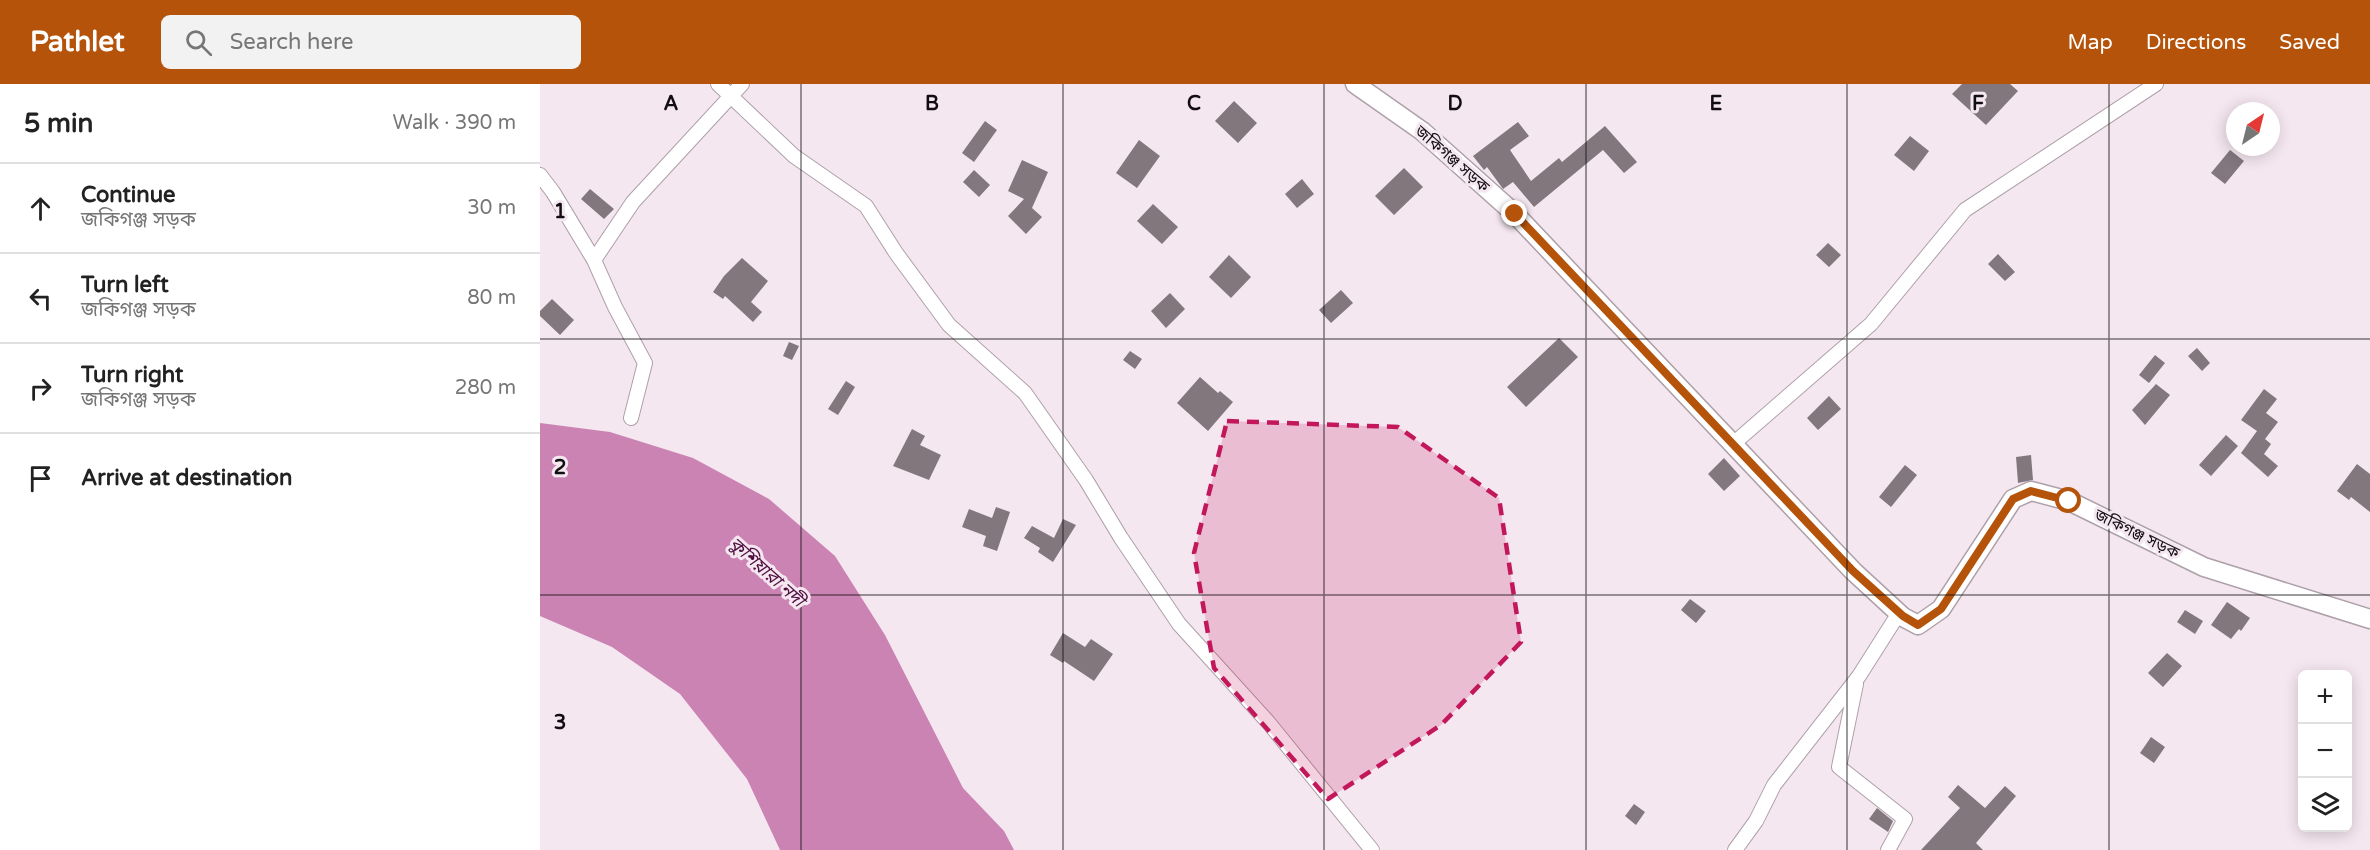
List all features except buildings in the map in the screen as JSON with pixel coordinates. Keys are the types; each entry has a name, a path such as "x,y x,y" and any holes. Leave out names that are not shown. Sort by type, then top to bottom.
{"main road":[{"name":"জকিগঞ্জ সড়ক","path":"1355,84 1422,131 1515,214 1853,571 1901,615 1918,625 1941,609 2013,499 2031,491 2069,501 2204,567 2370,619"}],"street":[{"path":"718,84 794,156 866,206 896,253 949,326 1025,393 1086,480 1121,538 1179,624 1268,722 1372,850"},
{"path":"594,260 633,202 742,84"},
{"path":"1732,444 1871,324 1965,210 2156,84"},
{"path":"540,175 553,192 594,260 615,307 645,363 631,418"},
{"path":"1735,850 1755,821 1774,785 1858,676 1901,615"},
{"path":"1888,850 1905,819 1839,767 1854,687 1901,615"}],"highlighted area":[{"path":"1227,421 1398,427 1499,498 1521,642 1441,725 1328,799 1214,668 1194,553"}],"water":[{"name":"কুশিয়ারা নদী","path":"540,423 610,432 693,458 769,499 835,556 885,635 963,788 1004,831 1014,850 780,850 747,779 680,694 612,647 540,616"}],"route":[{"path":"1515,214 1853,571 1903,616 1918,625 1941,609 2013,499 2031,491 2069,501"}]}
